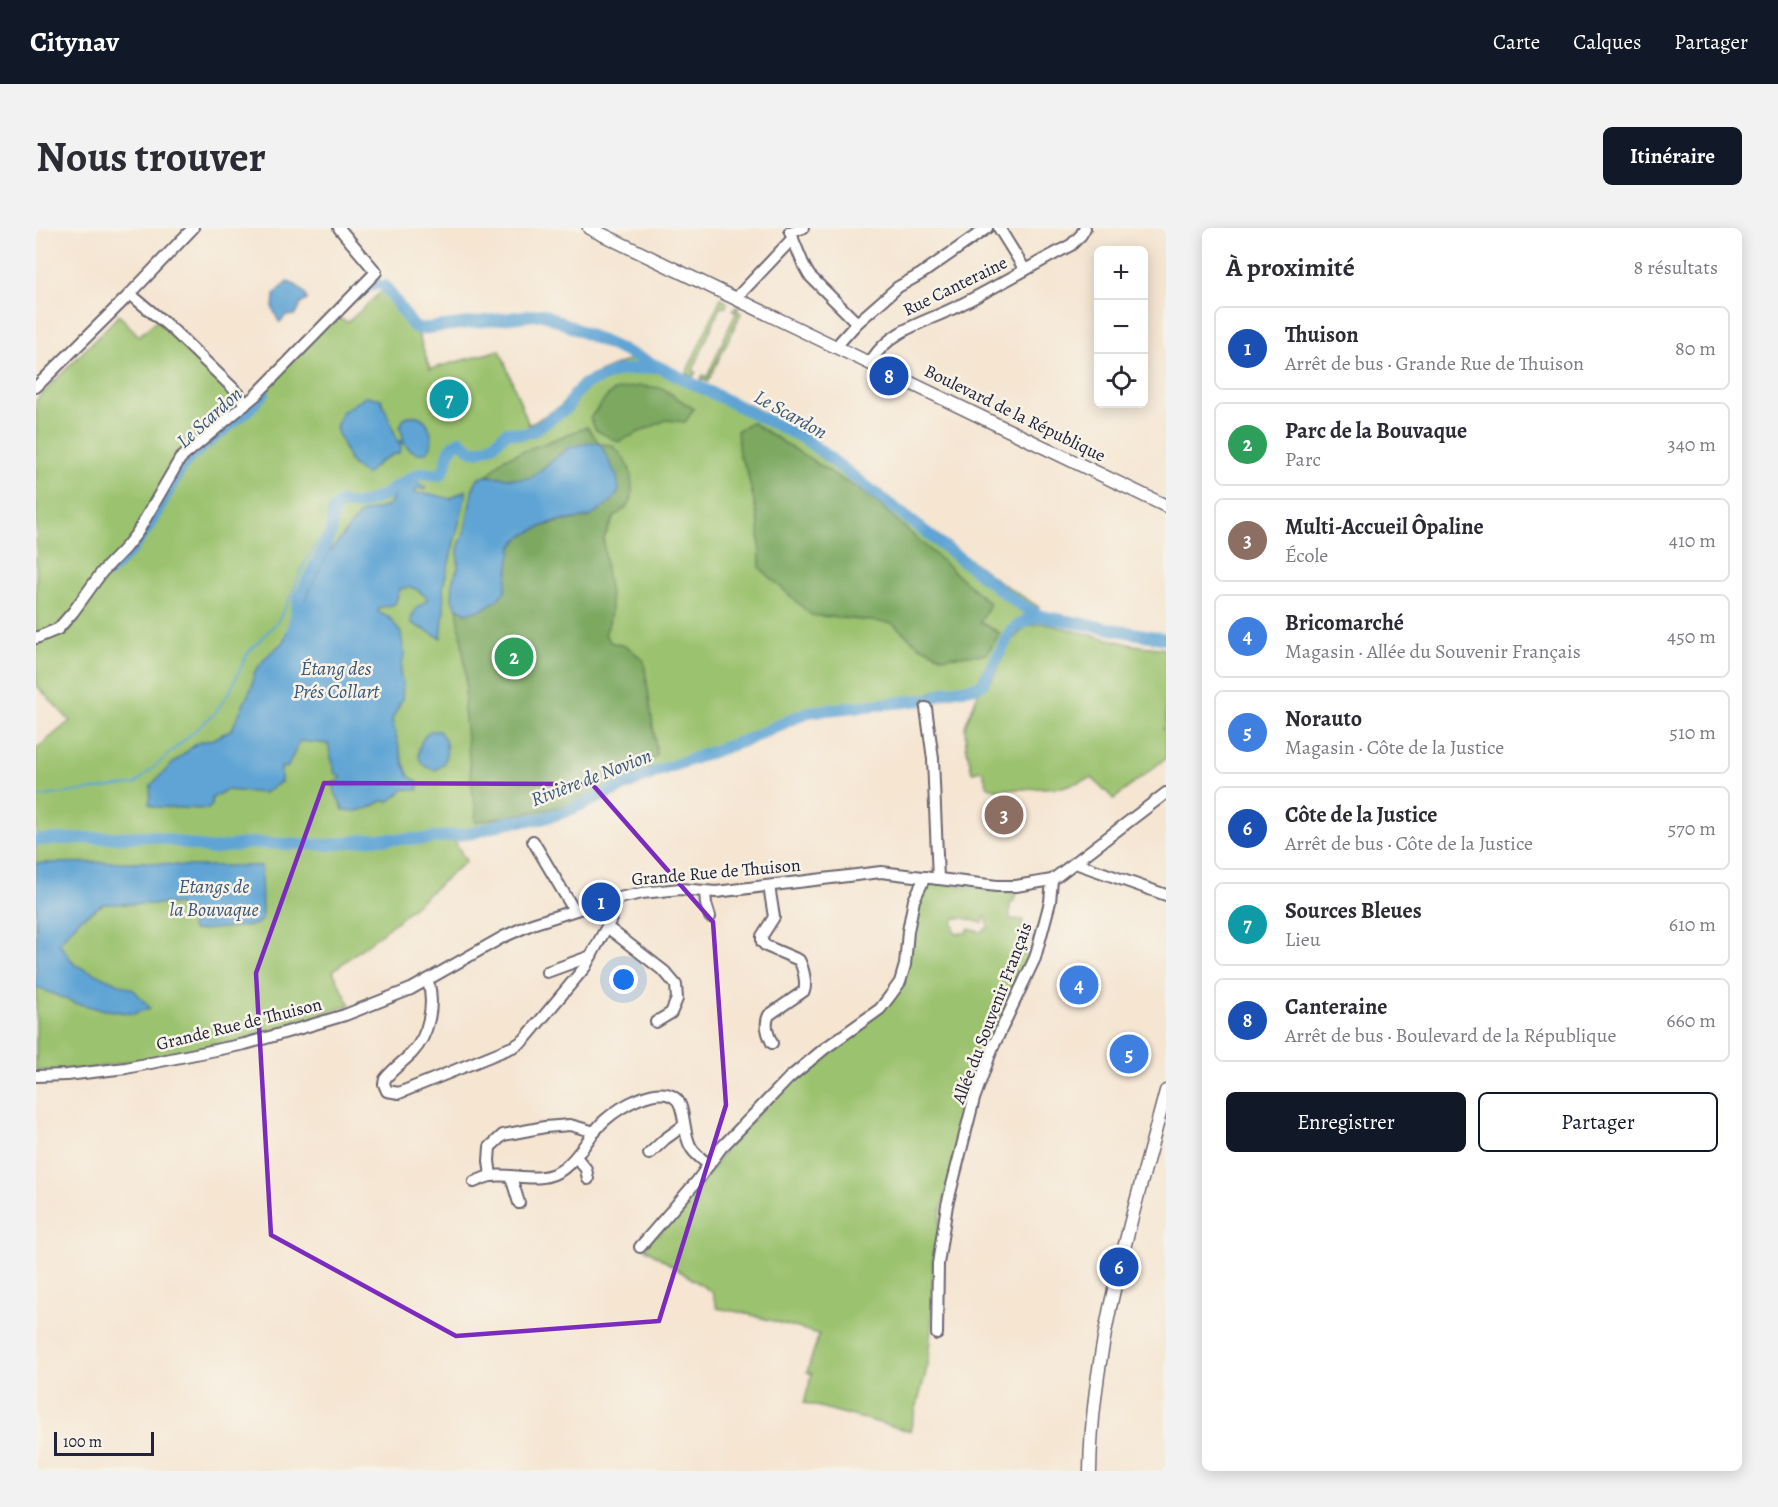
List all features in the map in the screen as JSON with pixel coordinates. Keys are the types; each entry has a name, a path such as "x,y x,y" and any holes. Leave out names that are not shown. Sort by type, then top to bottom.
{"main road":[{"name":"Boulevard de la République","path":"589,228 1166,506"},
{"name":"Boulevard de la République","path":"602,228 1166,500"},
{"path":"1090,1471 1093,1413 1110,1305 1166,1091"}],"street":[{"path":"36,387 193,228"},
{"path":"36,638 58,629 102,572 125,548 180,459 245,405 376,272 339,228"},
{"path":"740,294 790,231 803,228"},
{"path":"840,342 857,323 898,287 921,274 987,228"},
{"path":"999,228 1025,270"},
{"name":"Rue Canteraine","path":"873,358 900,332 957,307 1075,242 1085,228"},
{"path":"790,231 809,275 857,323"},
{"path":"130,294 172,329 239,394 245,405"},
{"path":"926,708 933,759 938,879"},
{"name":"Grande Rue de Thuison","path":"36,1076 126,1068 245,1044 345,1015 428,981 503,937 532,924 615,898 680,889 716,892 872,873 896,873 997,886 1016,886 1052,880 1166,793"},
{"path":"533,841 574,910"},
{"path":"1076,863 1166,895"},
{"path":"640,1247 697,1181 720,1148 789,1078 824,1049 880,1009 900,982 905,966 914,900 925,877"},
{"name":"Allée du Souvenir Français","path":"938,1334 938,1264 947,1205 974,1099 992,1049 1035,958 1050,902 1052,880"},
{"path":"770,885 774,917 762,936 762,942 766,946 799,960 805,986 804,991 766,1019 772,1043"},
{"path":"705,892 710,917"},
{"path":"428,981 431,992 428,1022 422,1041 385,1080 387,1091 399,1093 515,1046 524,1040 585,967 614,911 615,898"},
{"path":"607,927 665,972 676,985 677,999 671,1013 656,1022"},
{"path":"547,972 591,956"},
{"path":"474,1182 491,1176 526,1178 549,1175 562,1169 576,1157 605,1120 632,1102 652,1093 664,1093 676,1098 682,1106 683,1126 691,1149 709,1165"},
{"path":"491,1176 490,1147 503,1135 570,1125 595,1132"},
{"path":"649,1154 665,1138 683,1126"},
{"path":"576,1157 586,1169 588,1179"},
{"path":"511,1177 519,1203"}],"highlighted area":[{"path":"324,783 592,784 713,922 726,1105 659,1321 456,1336 271,1235 256,973"}],"green space":[{"path":"384,289 419,336 430,369 500,350 529,425 561,406 581,380 646,355 809,437 997,580 1039,607 1008,629 976,684 941,688 930,693 930,702 808,716 750,741 659,774 566,814 510,824 455,841 466,861 397,921 333,971 350,1005 237,1042 80,1071 36,1071 36,749 70,721 36,685 36,400 119,315 139,336 157,320 249,403 335,317 348,322"},
{"path":"721,298 726,301 726,307 721,306 693,370 696,372 693,377 686,373"},
{"path":"739,307 737,311 741,313 708,382 701,379 703,375 707,377 736,312 733,310"},
{"path":"640,386 662,388 694,409 685,422 666,420 618,442 596,430 590,418 611,393"},
{"path":"751,422 872,498 990,604 980,622 1000,633 987,654 943,657 918,645 892,623 811,615 760,568 759,524 747,471 739,455 737,431"},
{"path":"587,427 600,444 612,445 629,466 632,499 626,508 614,518 604,539 611,605 609,624 605,634 610,642 628,647 644,661 657,756 648,762 652,770 563,807 475,822 476,811 464,709 465,666 457,608 466,613 505,591 509,555 519,538 537,528 590,517 568,448 531,478 487,476 503,459"},
{"path":"1043,623 1133,645 1166,649 1166,725 1163,728 1166,733 1166,758 1114,799 1092,778 1062,787 999,790 988,787 982,770 972,772 966,745 965,726 979,691 992,679 1011,641 1027,626"},
{"path":"932,882 1016,893 1014,901 1010,903 1010,919 1023,920 1020,941 1023,943 1018,952 1031,958 1019,981 1013,982 1014,993 985,1049 970,1094 968,1110 941,1211 933,1262 932,1320 927,1368 910,1431 804,1403 812,1374 807,1372 819,1334 744,1313 717,1308 712,1292 645,1248 772,1098 895,995 916,904 925,885","holes":["985,916 988,929 982,932 968,929 967,933 960,934 954,931 952,924 955,918 983,923"]}],"water":[{"path":"287,282 300,288 307,300 300,304 295,315 285,316 279,322 273,309 274,295"},
{"path":"366,396 381,399 398,442 404,440 400,427 404,418 417,416 423,419 430,430 432,443 429,450 418,453 404,443 400,443 399,453 381,461 366,475 356,468 349,460 336,428 342,412"},
{"path":"592,442 600,444 617,477 619,491 612,501 590,517 553,522 518,539 512,547 505,591 496,601 481,610 466,613 457,608 452,600 453,580 458,568 458,549 465,530 473,488 478,478 487,476 531,478 568,448"},
{"name":"Étang des Prés Collart","path":"415,481 426,488 415,490 414,493 450,499 466,490 443,586 444,609 441,638 411,623 415,611 425,603 427,598 415,589 408,587 400,589 395,604 379,608 378,612 390,618 401,633 404,655 400,674 403,682 402,699 392,720 403,762 409,776 418,782 418,790 405,789 390,801 382,801 369,808 356,811 343,810 334,786 334,782 341,779 341,776 335,774 328,744 300,741 287,768 281,767 281,782 264,793 226,790 212,798 212,805 208,809 154,807 149,804 151,785 170,766 197,743 214,739 232,729 252,686 254,673 266,657 283,642 328,552 360,514 388,506 398,490"},
{"path":"430,731 439,731 446,746 444,763 436,770 423,764 419,754 421,742"},
{"name":"Etangs de la Bouvaque","path":"143,862 185,866 261,866 262,920 255,925 192,931 190,919 177,904 103,904 80,919 59,943 75,965 134,990 150,1008 133,1014 100,1009 75,1003 36,987 36,863"}],"waterway":[{"name":"Le Scardon","path":"359,294 367,286 377,284"},
{"name":"Le Scardon","path":"385,286 413,326 419,329 543,314 659,367 805,439 1016,602 1040,616 1166,639"},
{"path":"293,630 299,597 326,544 331,532 333,511 340,503 360,505 387,494 421,473 440,475 449,452 460,441 472,451 483,450 492,446 507,432 523,434 533,431 567,408 575,394 585,384 618,371 658,367"},
{"name":"Le Scardon","path":"108,573 133,548 147,529 181,468 191,456 247,411 264,393"},
{"path":"36,797 135,784 215,713 230,691 247,654 278,621 304,564 322,536"},
{"name":"Rivière de Novion","path":"36,840 151,836 211,849 252,843 330,845 371,839 425,839 473,833 509,822 541,819 565,812 658,771 749,739 808,712 932,699 951,691 982,685 1011,631 1025,621 1040,616"}],"place":[{"name":"Canteraine","path":"889,376"},
{"name":"Sources Bleues","path":"449,399"},
{"name":"Parc de la Bouvaque","path":"514,657"},
{"name":"Multi-Accueil Ôpaline","path":"1004,815"},
{"name":"Thuison","path":"601,902"},
{"name":"Bricomarché","path":"1079,985"},
{"name":"Norauto","path":"1129,1054"},
{"name":"Côte de la Justice","path":"1119,1267"}]}
